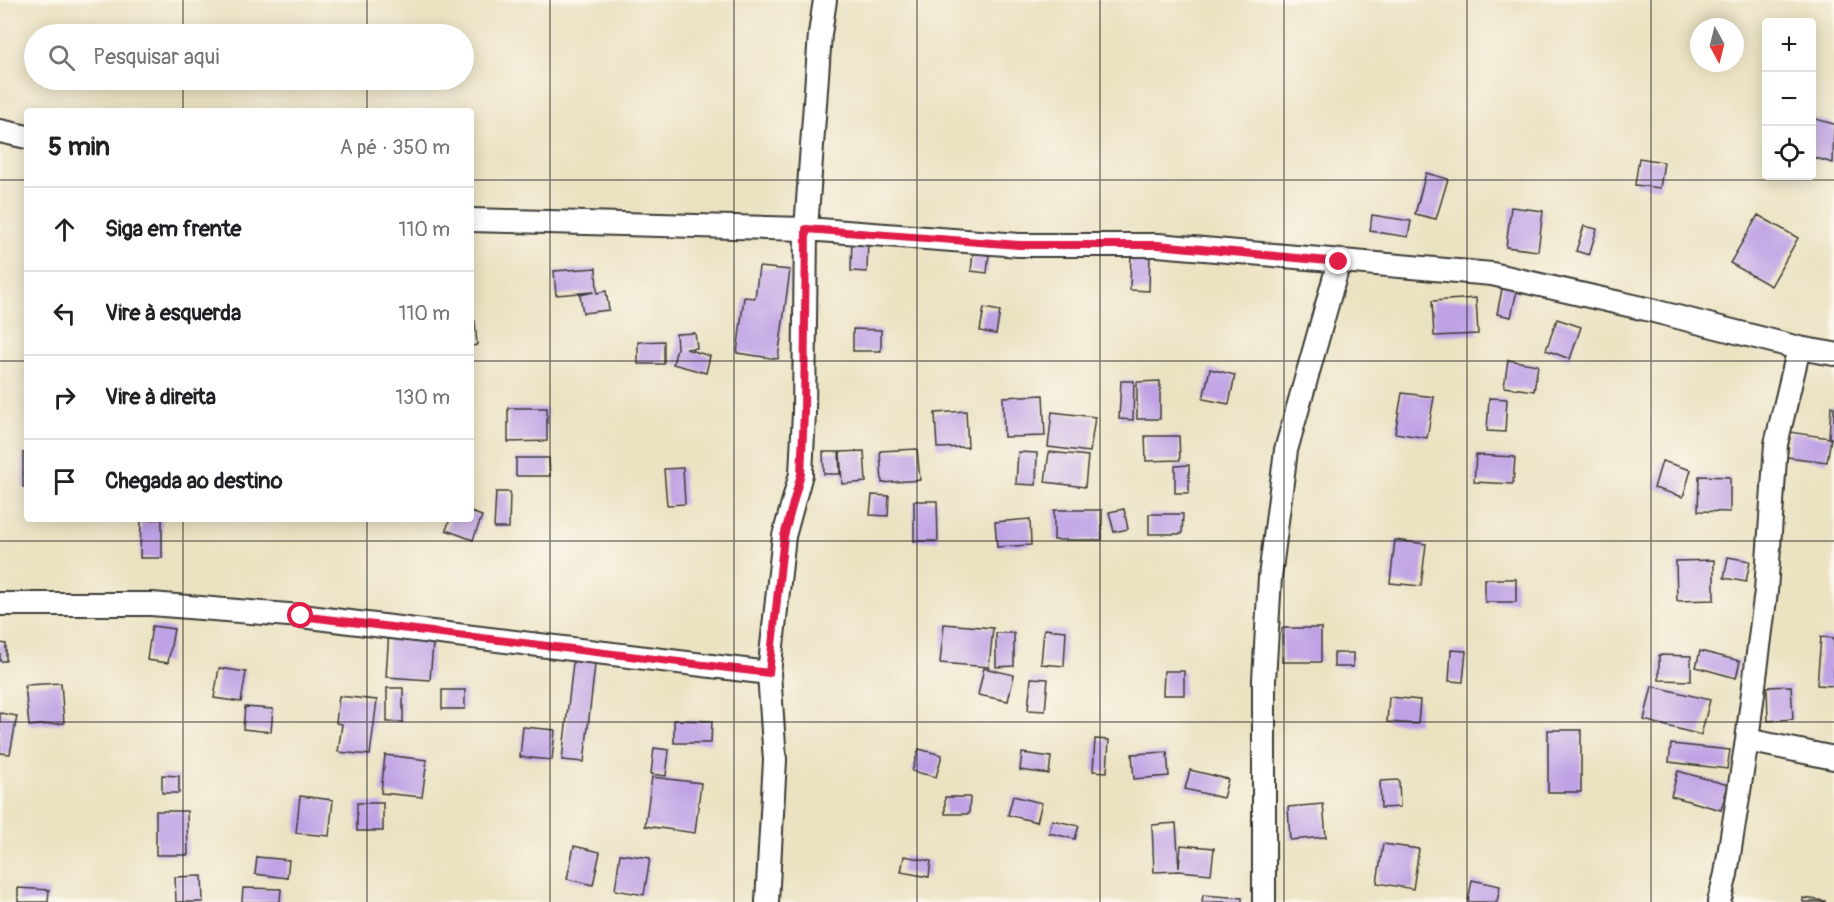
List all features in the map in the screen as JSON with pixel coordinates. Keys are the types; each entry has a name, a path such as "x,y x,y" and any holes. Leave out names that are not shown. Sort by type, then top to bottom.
{"street":[{"path":"767,902 775,760 769,673 784,536 801,474 806,229 820,34 825,0"},
{"path":"0,131 24,136"},
{"path":"474,220 806,229 1019,245 1158,245 1492,274 1646,309 1799,348 1834,354"},
{"path":"1264,902 1264,680 1270,577 1286,450 1339,262"},
{"path":"1719,902 1726,874 1747,740 1766,591 1776,444 1799,348"},
{"path":"0,604 151,604 301,616 769,673"},
{"path":"1747,740 1834,758"}],"building":[{"path":"1816,119 1834,124 1833,163 1816,158"},
{"path":"1639,158 1664,162 1660,188 1635,185"},
{"path":"1426,173 1448,179 1436,219 1415,214"},
{"path":"1511,207 1543,211 1538,251 1506,247"},
{"path":"1372,215 1411,221 1408,237 1370,231"},
{"path":"1758,215 1798,238 1771,286 1730,263"},
{"path":"1584,226 1597,229 1589,255 1576,251"},
{"path":"852,238 868,238 867,272 851,271"},
{"path":"1131,250 1150,251 1149,291 1130,290"},
{"path":"973,253 989,255 987,273 971,271"},
{"path":"759,267 790,270 778,359 737,353 744,297 755,298"},
{"path":"596,268 597,293 606,291 609,310 583,313 580,295 594,292 556,295 554,271"},
{"path":"1503,284 1518,286 1511,317 1497,314"},
{"path":"1476,298 1478,334 1434,336 1432,301"},
{"path":"984,308 1000,311 996,334 980,331"},
{"path":"1557,319 1581,327 1570,359 1546,350"},
{"path":"474,321 475,321 477,345 474,346"},
{"path":"853,329 881,330 881,351 853,351"},
{"path":"695,333 697,348 686,349 710,356 706,373 673,364 677,348 676,334"},
{"path":"664,341 664,364 638,364 638,342"},
{"path":"1508,360 1538,365 1534,391 1504,387"},
{"path":"1210,369 1235,375 1229,404 1203,399"},
{"path":"1121,381 1134,381 1133,420 1119,419"},
{"path":"1160,381 1160,419 1137,419 1137,382"},
{"path":"1402,393 1434,397 1427,438 1395,433"},
{"path":"1043,395 1045,436 1004,437 1003,397"},
{"path":"1489,398 1507,399 1505,432 1487,431"},
{"path":"1831,406 1834,407 1834,438 1831,438 1827,462 1787,457 1790,432 1829,438"},
{"path":"508,408 547,408 547,441 508,442"},
{"path":"966,411 968,447 937,448 935,413"},
{"path":"1052,412 1095,417 1090,452 1048,447"},
{"path":"1145,436 1179,436 1180,460 1146,461"},
{"path":"917,449 920,480 882,483 880,451"},
{"path":"864,451 866,482 842,484 840,452"},
{"path":"823,452 839,452 840,474 824,474"},
{"path":"1018,452 1037,453 1036,485 1016,484"},
{"path":"1049,452 1088,456 1085,487 1045,482"},
{"path":"23,453 24,453 24,487"},
{"path":"1476,455 1515,457 1513,484 1474,482"},
{"path":"516,458 549,458 550,476 516,476"},
{"path":"1662,461 1691,470 1683,497 1654,488"},
{"path":"1189,465 1189,493 1175,493 1175,466"},
{"path":"683,468 685,504 667,505 664,469"},
{"path":"1699,476 1730,477 1730,512 1698,511"},
{"path":"496,492 510,492 509,528 494,528"},
{"path":"872,495 889,496 888,516 870,515"},
{"path":"914,501 937,501 938,541 914,541"},
{"path":"1124,509 1128,529 1114,532 1109,512"},
{"path":"1054,510 1102,510 1102,540 1054,540"},
{"path":"474,513 482,516 473,540 446,530 449,522 474,522"},
{"path":"1149,514 1183,514 1182,534 1149,534"},
{"path":"1030,519 1031,545 997,547 995,522"},
{"path":"141,522 162,522 162,558 140,558"},
{"path":"1395,540 1426,544 1421,586 1390,583"},
{"path":"1728,557 1750,561 1746,582 1724,578"},
{"path":"1714,560 1714,600 1677,601 1676,561"},
{"path":"1485,579 1516,579 1516,602 1485,602"},
{"path":"944,624 993,628 989,667 940,663"},
{"path":"152,626 174,629 168,663 147,660"},
{"path":"1282,628 1321,628 1321,662 1282,662"},
{"path":"1044,629 1066,631 1064,666 1041,664"},
{"path":"389,630 434,632 430,680 386,677"},
{"path":"996,633 1014,633 1014,666 996,667"},
{"path":"1821,637 1834,638 1834,686 1817,685"},
{"path":"0,643 6,644 6,661 0,661"},
{"path":"1451,650 1466,651 1463,682 1449,681"},
{"path":"1700,651 1740,661 1736,678 1696,667"},
{"path":"1334,653 1353,653 1353,667 1334,667"},
{"path":"574,654 596,656 584,762 562,760"},
{"path":"1659,655 1691,656 1691,681 1659,680"},
{"path":"219,668 246,672 241,702 214,698"},
{"path":"984,668 1014,675 1008,701 978,695"},
{"path":"1164,671 1184,671 1184,695 1163,695"},
{"path":"1031,678 1048,679 1045,711 1028,710"},
{"path":"61,683 64,723 29,726 25,685"},
{"path":"1652,686 1710,700 1701,735 1644,720"},
{"path":"1791,686 1793,719 1768,721 1767,687"},
{"path":"387,688 403,688 403,722 387,722"},
{"path":"442,690 465,690 465,709 442,709"},
{"path":"339,696 377,700 370,755 338,752 342,724 336,723"},
{"path":"1389,697 1420,700 1418,724 1387,722"},
{"path":"245,707 273,709 271,732 243,729"},
{"path":"0,713 17,716 10,754 0,753"},
{"path":"674,720 712,721 711,743 674,743"},
{"path":"523,727 555,730 552,760 520,757"},
{"path":"1548,730 1581,730 1581,792 1548,792"},
{"path":"1095,739 1109,740 1107,772 1093,771"},
{"path":"1671,744 1730,750 1727,769 1669,762"},
{"path":"654,748 669,750 666,776 651,774"},
{"path":"919,749 942,755 936,777 912,771"},
{"path":"1167,752 1169,776 1134,779 1132,754"},
{"path":"1022,753 1051,757 1049,774 1020,770"},
{"path":"385,755 427,760 422,797 381,793"},
{"path":"1190,770 1228,779 1223,798 1185,789"},
{"path":"1678,771 1728,785 1721,810 1671,796"},
{"path":"162,775 179,776 179,793 162,793"},
{"path":"652,777 701,783 695,833 645,826"},
{"path":"1399,780 1400,807 1381,808 1380,781"},
{"path":"300,796 333,800 329,836 296,833"},
{"path":"1013,796 1042,803 1037,822 1008,815"},
{"path":"945,797 970,797 969,814 945,814"},
{"path":"357,803 383,803 383,831 357,831"},
{"path":"1323,804 1326,837 1290,840 1288,807"},
{"path":"156,811 187,811 188,855 156,855"},
{"path":"1052,820 1079,826 1075,839 1049,833"},
{"path":"1176,823 1179,868 1181,845 1214,848 1211,874 1179,871 1154,872 1152,825"},
{"path":"1383,844 1419,849 1413,889 1377,883"},
{"path":"574,846 600,852 593,885 567,879"},
{"path":"620,854 650,858 644,895 615,890"},
{"path":"904,856 931,861 929,877 901,872"},
{"path":"257,857 289,860 287,878 255,874"},
{"path":"202,876 203,902 176,902 175,877"},
{"path":"1472,880 1500,886 1497,902 1468,902"},
{"path":"18,888 49,890 48,902 18,902"},
{"path":"243,888 281,889 280,902 242,902"},
{"path":"1203,895 1242,898 1242,902 1202,902"},
{"path":"1803,898 1825,901 1825,902 1803,902"}],"route":[{"path":"301,616 769,673 784,536 801,474 806,229 1019,245 1158,245 1339,262"}]}
